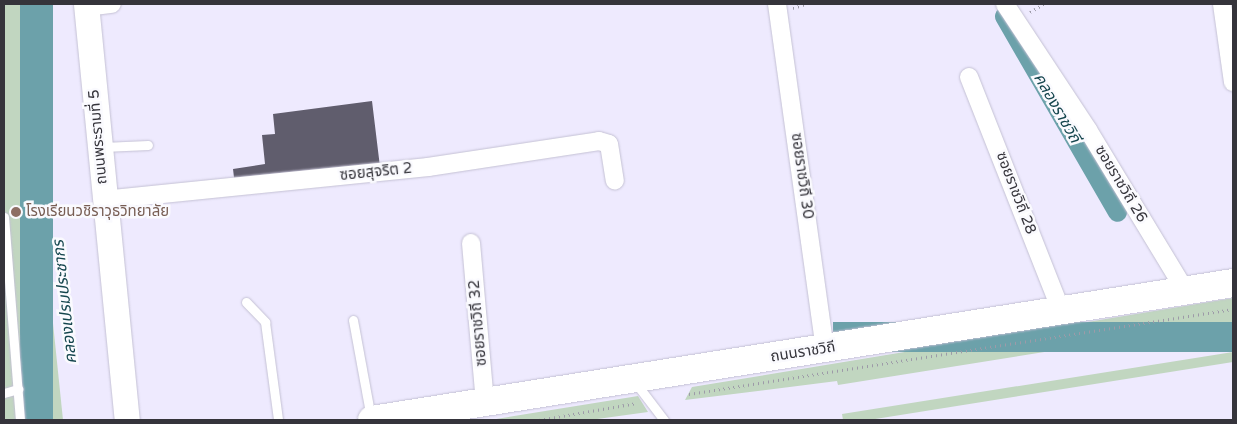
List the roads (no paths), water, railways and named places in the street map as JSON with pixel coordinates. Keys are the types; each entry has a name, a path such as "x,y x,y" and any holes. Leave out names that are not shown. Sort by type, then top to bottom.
{"main road":[{"name":"ถนนพระรามที่ 5","path":"86,6 100,147 103,200 127,420"},
{"name":"ถนนราชวิถี","path":"372,420 634,380 1233,283"}],"street":[{"path":"86,6 112,4"},
{"name":"ซอยราชวิถี 30","path":"776,4 825,348"},
{"name":"ซอยราชวิถี 26","path":"1005,4 1088,130 1185,290"},
{"path":"1222,4 1233,82"},
{"name":"ซอยราชวิถี 28","path":"969,76 1061,310"},
{"name":"ซอยสุจริต 2","path":"103,200 428,167 599,141 609,144 616,181"},
{"name":"ซอยราชวิถี 32","path":"471,243 485,403"}],"lane":[{"path":"100,147 148,145"},
{"path":"4,218 20,420"},
{"path":"246,302 265,322 278,420"},
{"path":"353,320 372,420"},
{"path":"634,380 664,420"},
{"path":"4,393 18,389"}],"water":[{"path":"20,4 53,4 53,420 20,420"},
{"path":"833,322 1233,322 1233,352 833,352"}],"waterway":[{"name":"คลองราชวิถี","path":"1004,16 1117,212"}],"place":[{"name":"โรงเรียนวชิราวุธวิทยาลัย","path":"16,212"}],"water label":[{"name":"คลองเปรมประชากร","path":"65,302"}]}
